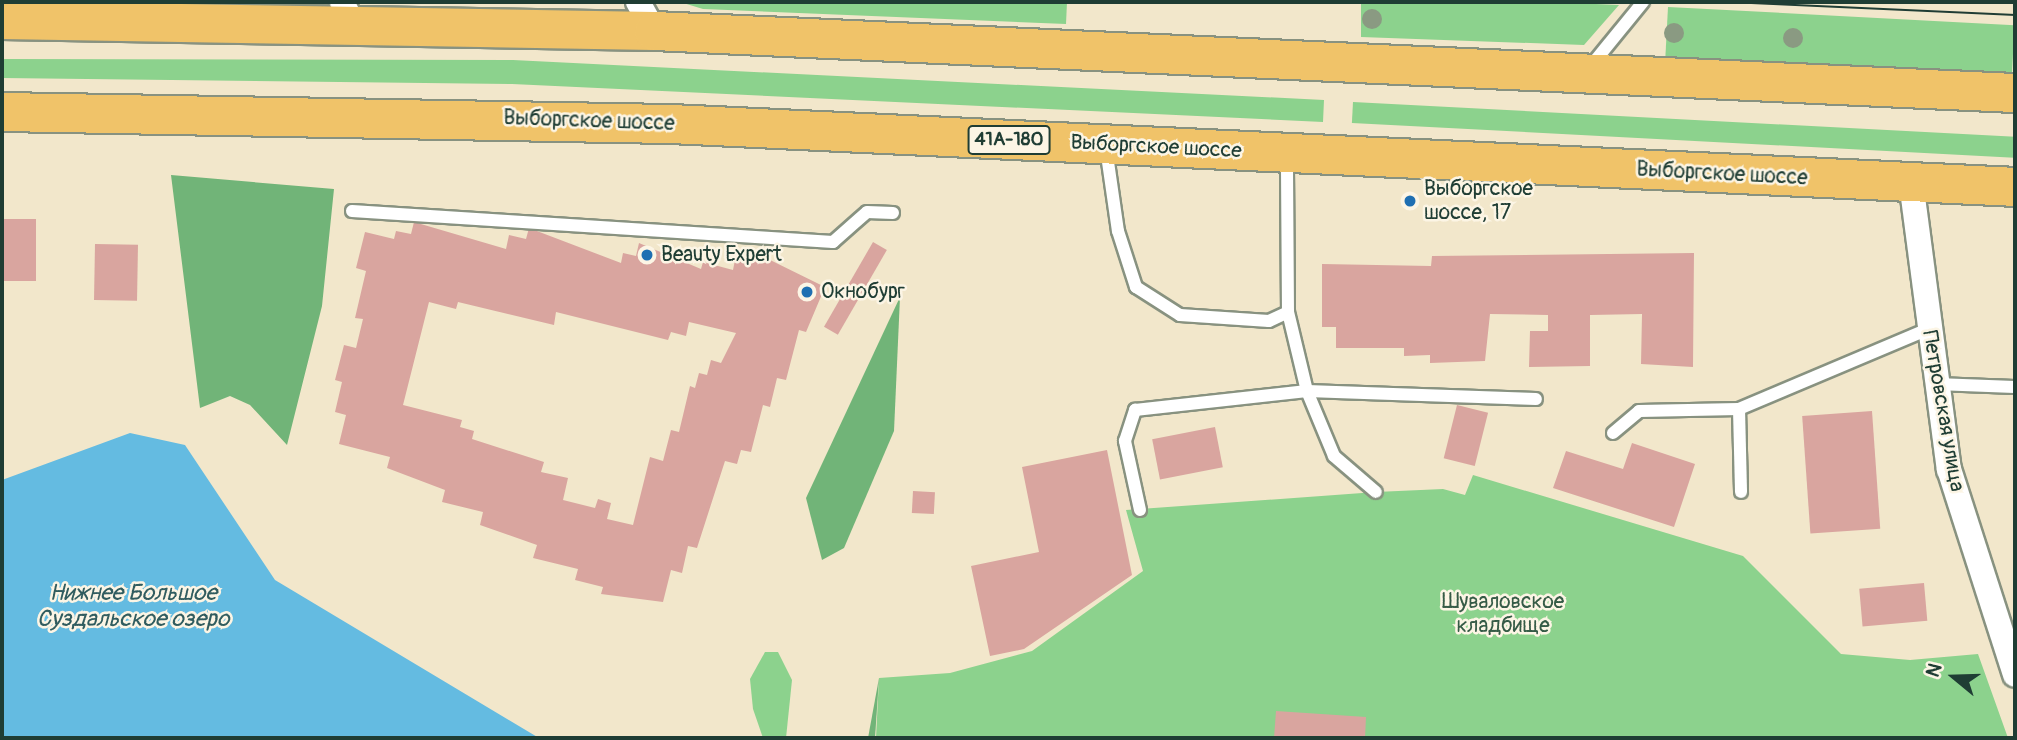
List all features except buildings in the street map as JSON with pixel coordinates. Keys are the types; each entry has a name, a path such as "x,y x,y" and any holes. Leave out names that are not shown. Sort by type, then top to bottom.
{"main road":[{"path":"2,20 347,12 646,16 1584,74 2015,93"},
{"name":"Выборгское шоссе","path":"2,112 507,118 2015,187"}],"street":[{"name":"Петровская улица","path":"1911,183 1928,330 1949,469 2015,674"}],"lane":[{"path":"1584,74 1643,2"},
{"path":"1106,144 1118,231 1136,287 1180,315 1269,321 1288,312"},
{"path":"1287,153 1288,312 1307,391 1334,456 1376,492"},
{"path":"352,211 833,242 867,212 893,213"},
{"path":"1613,433 1639,411 1739,409 1928,330"},
{"path":"1936,384 2015,387"},
{"path":"1140,510 1125,440 1135,410 1307,391 1536,399"},
{"path":"1739,409 1741,492"}],"green space":[{"path":"680,2 1067,2 1066,24 703,9"},
{"path":"1361,2 1550,2 1619,5 1584,45 1361,37"},
{"path":"1668,7 2015,25 2012,77 1665,59"},
{"path":"2,59 513,60 1324,100 1323,122 512,84 2,78"},
{"path":"1353,102 2015,137 2014,158 1352,123"},
{"path":"171,175 334,189 322,306 287,445 250,405 230,396 200,408"},
{"path":"900,297 894,431 844,548 822,560 806,498"},
{"name":"Шуваловское кладбище","path":"1473,475 1743,556 1841,654 1910,660 1978,654 2008,738 876,738 879,678 950,673 1032,651 1143,571 1126,510 1443,489 1465,495"},
{"path":"765,652 778,652 792,680 786,738 763,738 753,709 750,679"},
{"path":"879,678 875,738 868,738"}],"water":[{"name":"Нижнее Большое Суздальское озеро","path":"130,433 185,445 275,580 539,738 2,738 2,480"}],"tram line":[{"path":"1730,2 2015,15"}],"place":[{"name":"Выборгское шоссе, 17","path":"1410,201"},
{"name":"Beauty Expert","path":"647,255"},
{"name":"Окнобург","path":"807,292"}]}
